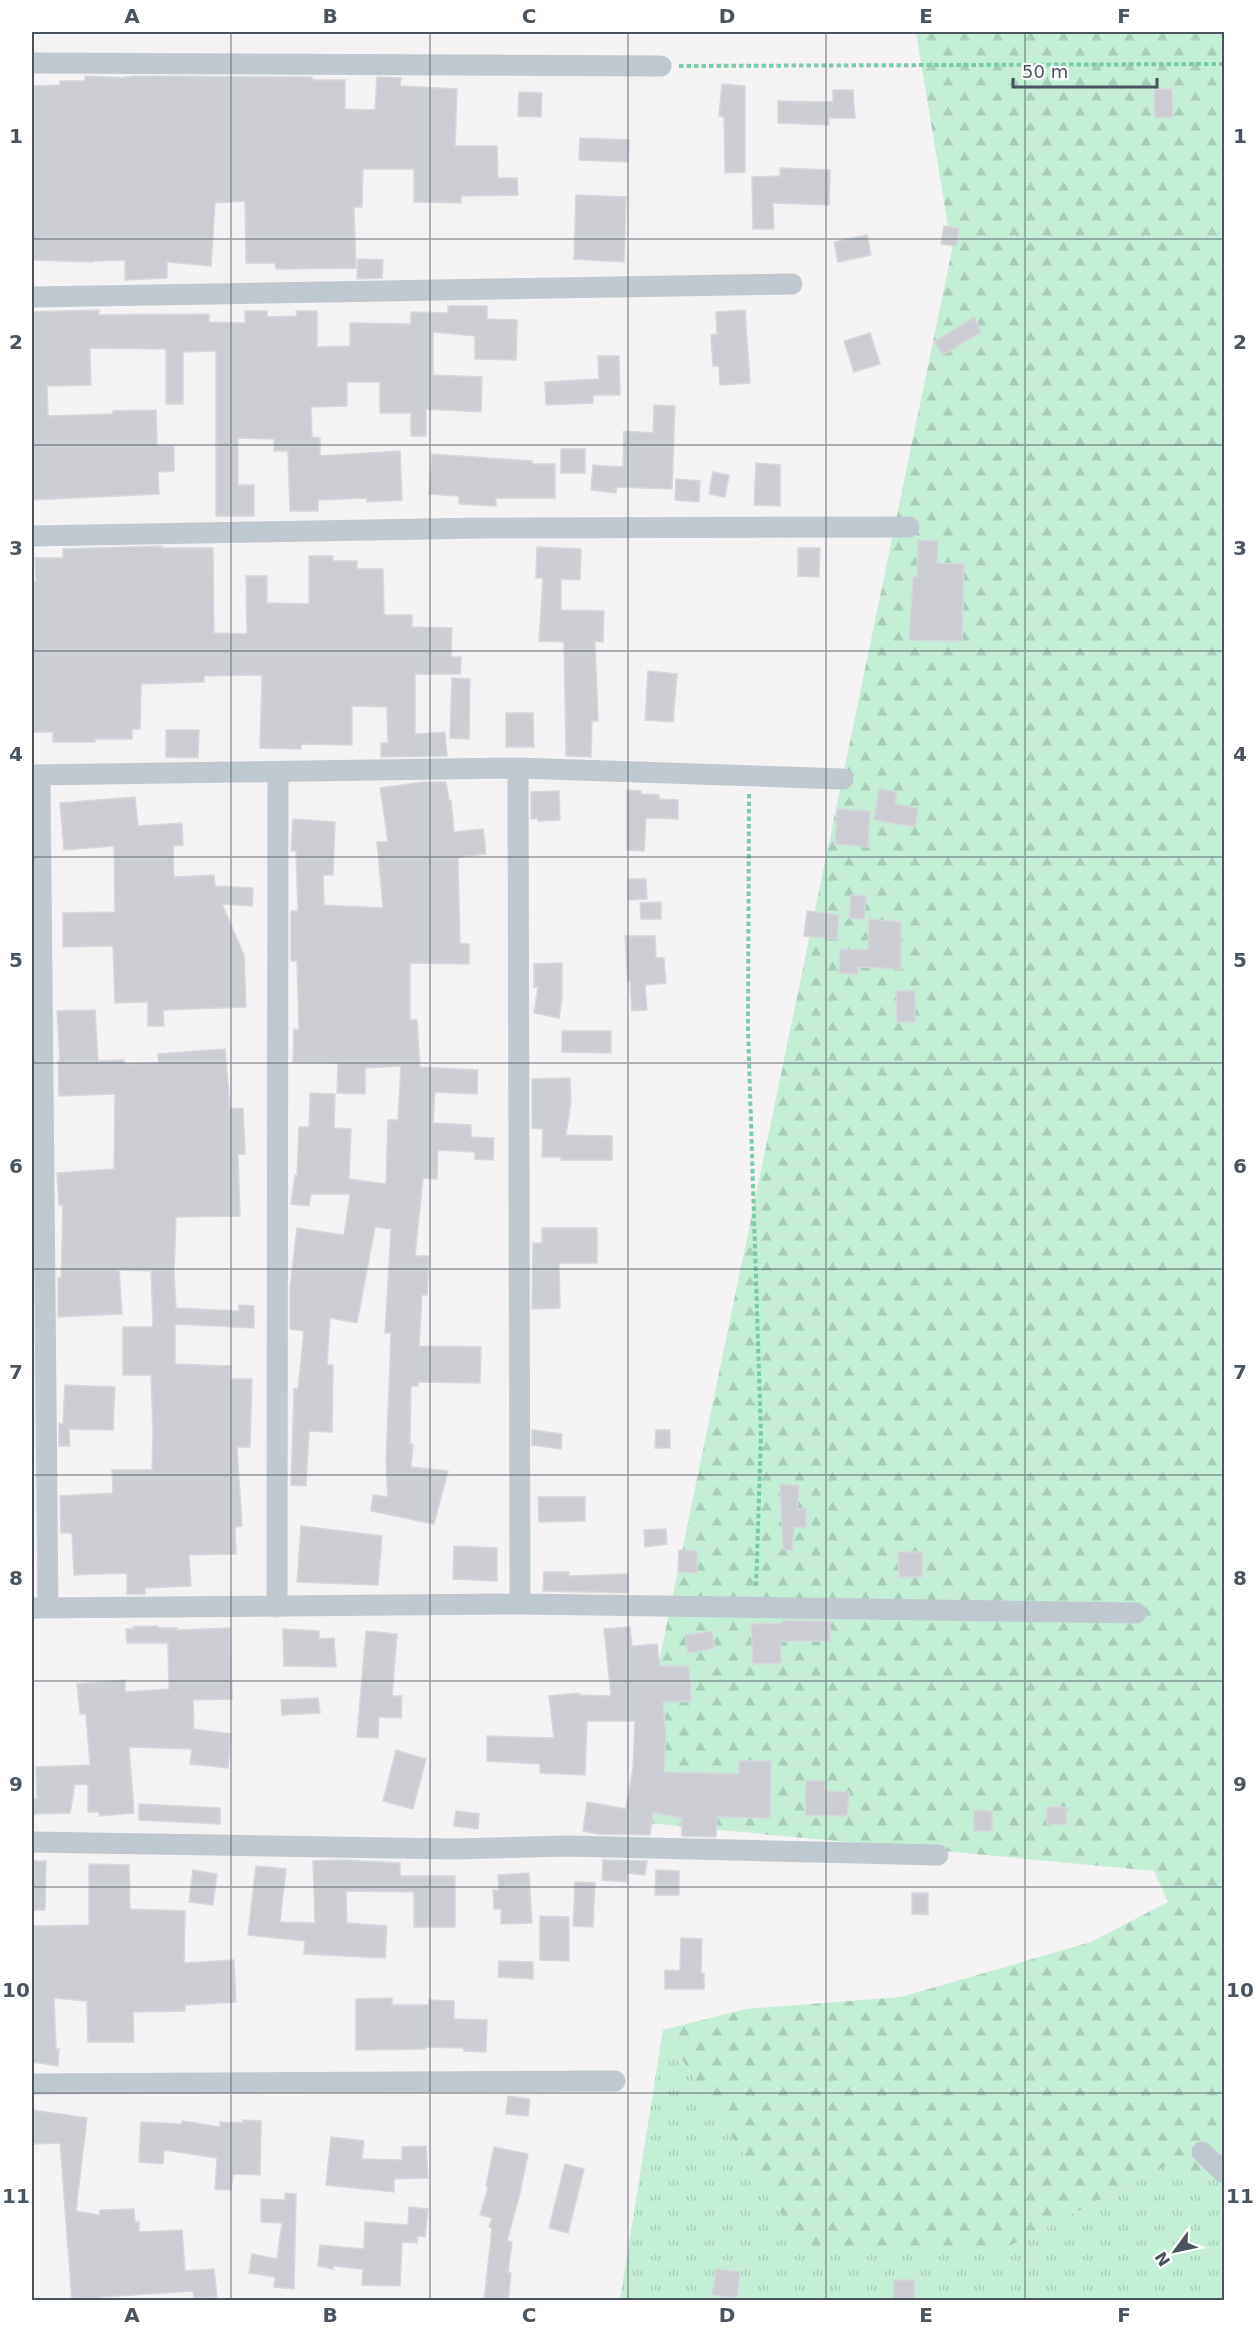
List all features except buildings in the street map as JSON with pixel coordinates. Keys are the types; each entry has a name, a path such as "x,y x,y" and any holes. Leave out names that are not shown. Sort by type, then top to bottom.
{"street":[{"path":"32,63 661,66"},
{"path":"32,297 792,284"},
{"path":"32,536 448,528 909,527"},
{"path":"519,768 520,1604"},
{"path":"843,779 519,768 36,775 40,1608 520,1604 1136,1613"},
{"path":"277,1607 278,772"},
{"path":"32,1842 456,1849 578,1846 938,1855"},
{"path":"32,2084 615,2081"},
{"path":"1202,2152 1224,2173"}],"path":[{"path":"661,66 958,63 1224,64"},
{"path":"749,776 748,1029 761,1436 756,1606"}],"green space":[{"path":"916,32 1224,32 1224,2180 1166,2166 1004,2249 804,2249 663,2030 746,2009 901,1997 1091,1942 1168,1902 1154,1871 626,1821 952,250"},
{"path":"663,2030 804,2249 1004,2249 1166,2166 1224,2180 1224,2300 620,2300"}]}
